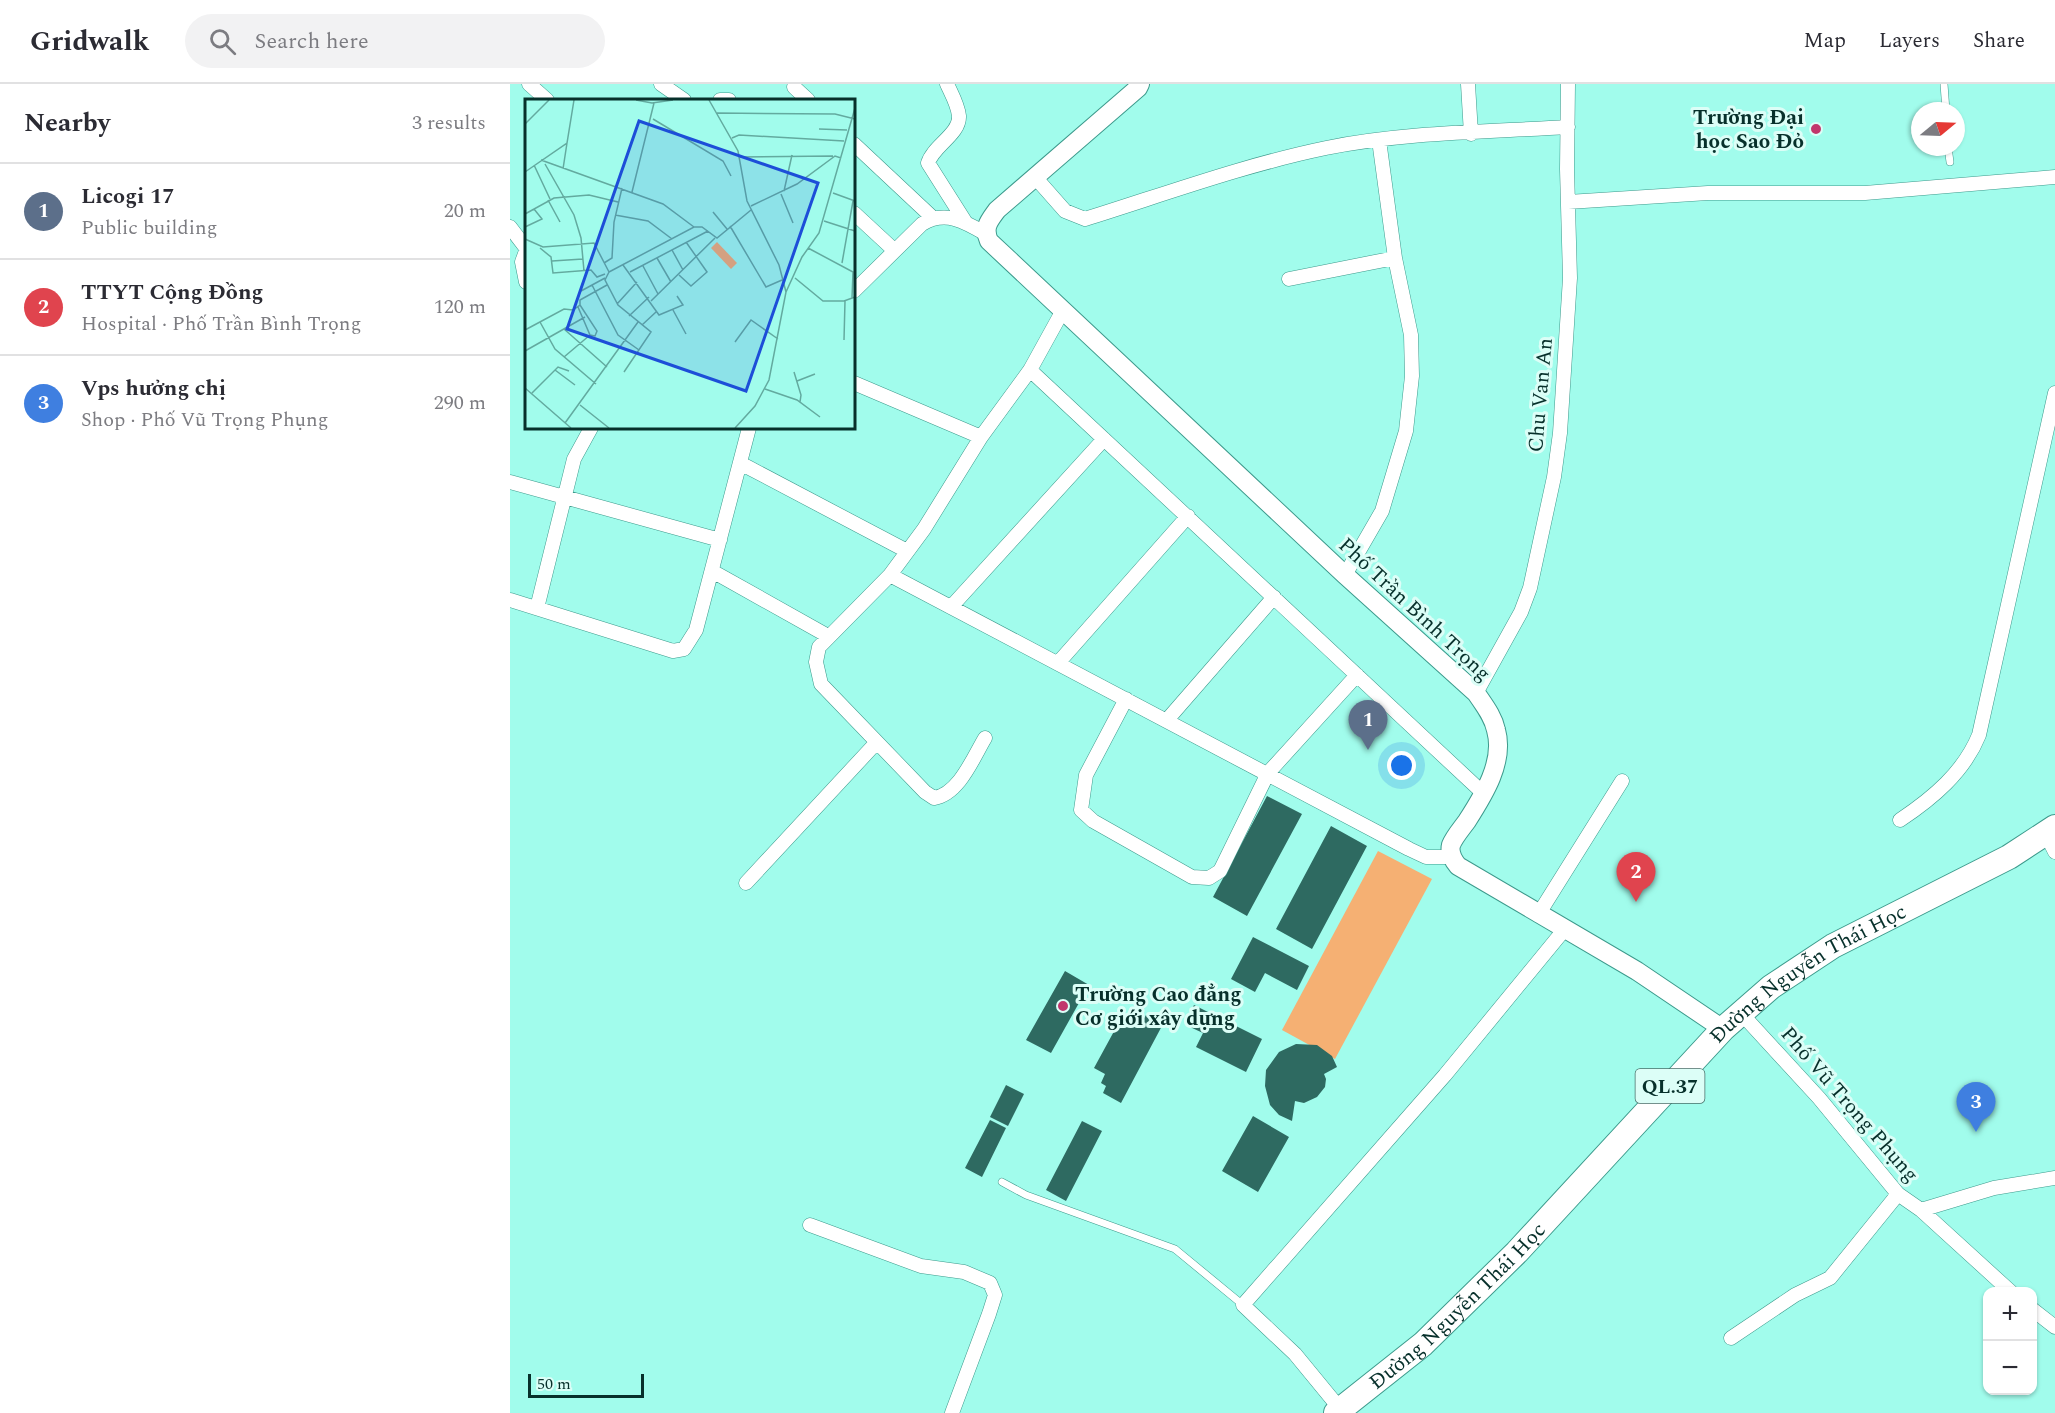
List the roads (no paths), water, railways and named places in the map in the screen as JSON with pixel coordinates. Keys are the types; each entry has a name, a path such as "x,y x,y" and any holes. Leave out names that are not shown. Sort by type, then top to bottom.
{"highway":[{"name":"Đường Nguyễn Thái Học","path":"1338,1412 1423,1344 1517,1252 1740,1012 1780,980 1833,946 2009,857 2052,838"}],"street":[{"path":"529,84 547,99"},
{"path":"661,84 683,99"},
{"path":"947,84 959,118 957,126 930,156 928,163 966,223"},
{"path":"855,290 894,250 933,218 947,216 986,234 987,222 997,210 1140,84"},
{"path":"1468,84 1471,134"},
{"name":"Chu Van An","path":"1476,693 1521,612 1530,588 1547,517 1560,433 1570,278 1568,84"},
{"path":"794,87 807,99"},
{"path":"1035,177 1065,211 1085,219 1266,162 1379,140 1568,127"},
{"path":"1345,575 1382,511 1406,431 1413,357 1395,258 1379,140"},
{"path":"855,147 933,218"},
{"path":"1568,202 1708,193 1865,193 2055,177"},
{"path":"855,214 894,250"},
{"path":"510,227 525,249"},
{"name":"Phố Trần Bình Trọng","path":"986,234 999,252 1062,312 1345,575 1476,693 1490,714 1496,729 1499,747 1494,768 1483,794 1451,846 1451,857"},
{"path":"525,253 522,262 525,277"},
{"path":"1289,279 1395,258"},
{"path":"985,738 957,783 943,796 934,798 925,792 821,684 816,662 819,647 828,636 890,574 907,551 981,437 1030,370 1062,312"},
{"path":"1030,370 1483,794"},
{"path":"855,383 981,437"},
{"path":"1900,820 1925,804 1945,785 1972,753 1979,735 2055,393"},
{"path":"537,608 574,459 590,429"},
{"path":"510,600 673,651 684,649 696,630 749,429"},
{"path":"951,607 1104,439"},
{"path":"740,463 907,551"},
{"path":"510,482 564,495 720,540"},
{"path":"1058,663 1188,516"},
{"path":"712,571 828,636"},
{"path":"890,574 1409,849 1426,856 1451,857 1458,866 1637,971 1723,1029"},
{"path":"1167,720 1274,597"},
{"path":"1126,699 1086,775 1082,810 1093,821 1192,877 1209,878 1220,870 1268,773 1357,675"},
{"path":"746,883 876,742"},
{"path":"1538,915 1622,781"},
{"path":"1338,1412 1295,1354 1242,1305 1445,1075 1564,930"},
{"name":"Phố Vũ Trọng Phụng","path":"1740,1012 1819,1098 1898,1194 1921,1210 2006,1287"},
{"path":"1921,1210 1994,1188 2055,1178"},
{"path":"1731,1338 1795,1294 1830,1278 1898,1194"},
{"path":"810,1225 921,1266 964,1272 990,1283 995,1295 952,1413"},
{"path":"2037,1313 2055,1327"}],"lane":[{"path":"1944,84 1945,102"},
{"path":"1949,156 1950,162"},
{"path":"1002,1182 1026,1195 1175,1249 1242,1305"}],"place":[{"name":"Trường Đại học Sao Đỏ","path":"1816,129"},
{"name":"Licogi 17","path":"1368,750"},
{"name":"TTYT Cộng Đồng","path":"1636,902"},
{"name":"Trường Cao đẳng Cơ giới xây dựng","path":"1063,1006"},
{"name":"Vps hưởng chị","path":"1976,1132"}]}
